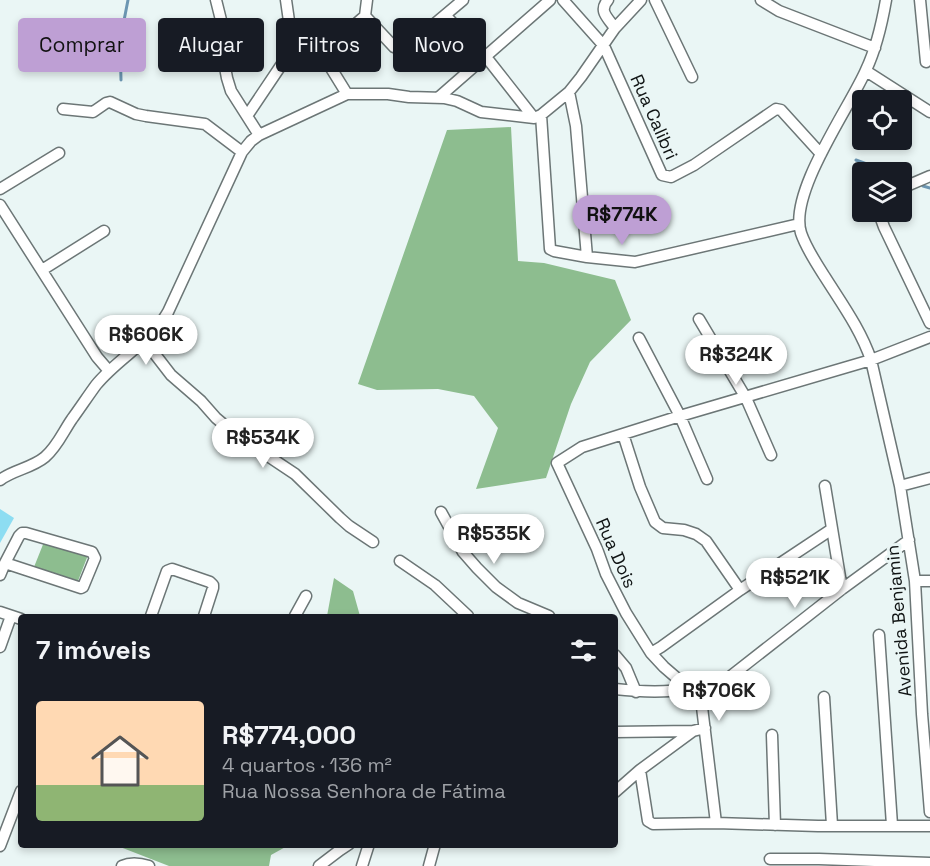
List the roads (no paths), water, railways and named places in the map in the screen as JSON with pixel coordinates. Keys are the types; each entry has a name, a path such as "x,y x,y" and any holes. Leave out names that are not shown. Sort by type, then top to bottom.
{"street":[{"path":"216,0 221,20 222,51 231,91 258,135"},
{"path":"247,116 288,55 292,42 286,0"},
{"path":"347,94 326,60 325,54 329,47 365,16 367,0"},
{"path":"365,16 394,47 401,50 463,0"},
{"path":"486,56 550,0"},
{"path":"563,0 604,46"},
{"path":"608,0 603,7 603,12 615,28"},
{"path":"0,480 36,464 47,456 71,420 109,371 162,323 242,152 258,135 347,94 388,94 438,98 458,101 480,112 537,116 569,92 615,28 641,0"},
{"path":"655,0 692,77"},
{"path":"761,0 779,12 874,48"},
{"path":"486,58 537,116 550,249 587,257 635,262 799,224 806,187 837,122 866,71 886,0"},
{"path":"920,0 926,62"},
{"path":"445,15 448,18"},
{"name":"Rua Calibri","path":"604,46 659,170 666,177 671,177 694,165 778,109 821,154"},
{"path":"866,71 930,112"},
{"path":"438,98 468,72"},
{"path":"569,92 576,126 587,257"},
{"path":"63,109 93,112 110,102 136,114 201,122 211,127 242,152"},
{"path":"0,189 59,153"},
{"path":"912,184 930,176"},
{"path":"0,205 97,357 109,371"},
{"path":"882,222 930,323"},
{"name":"Avenida Benjamin","path":"799,224 815,261 854,323 872,360 900,486 915,581 930,812"},
{"path":"42,270 104,231"},
{"path":"699,319 746,398 771,455"},
{"path":"740,590 706,541 684,530 663,528 656,522 640,487 623,434 872,360 930,337"},
{"path":"639,338 680,416 707,479"},
{"path":"144,339 171,375 235,434 295,474 344,522 373,542"},
{"name":"Rua Dois","path":"623,434 582,447 557,464 626,613 651,653 699,701"},
{"path":"900,486 930,478"},
{"path":"825,486 842,590"},
{"path":"441,512 463,552 496,587 518,603 544,614"},
{"path":"651,653 740,590 832,530"},
{"path":"0,575 5,563 22,533 92,552 95,558 81,588 5,563"},
{"path":"716,823 705,728 699,701 909,540"},
{"path":"400,561 435,585 466,614"},
{"path":"153,614 167,571 172,569 213,585 205,614"},
{"path":"915,581 930,581"},
{"path":"296,614 306,596"},
{"path":"0,612 16,617 0,647"},
{"path":"879,635 892,825"},
{"path":"618,659 626,668 636,692"},
{"path":"618,689 665,692 689,689"},
{"path":"824,697 832,825"},
{"path":"618,732 693,731 705,728"},
{"path":"618,789 693,731"},
{"path":"772,735 776,825"},
{"path":"640,770 648,820 653,824 930,826"},
{"path":"0,846 18,799"},
{"path":"319,866 340,848"},
{"path":"362,866 368,848"},
{"path":"429,866 434,848"},
{"path":"770,860 819,859 930,863"},
{"path":"122,866 128,863 138,863 149,866"}],"waterway":[{"path":"121,80 120,41 128,0"},
{"path":"856,160 861,162"},
{"path":"923,186 930,188"}]}
